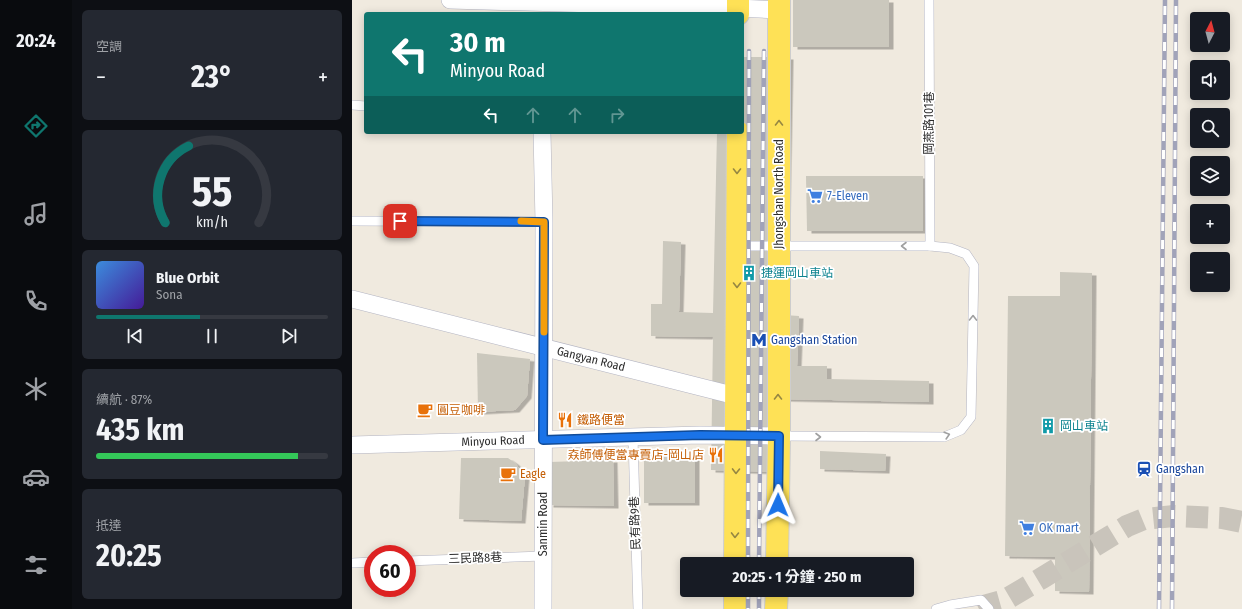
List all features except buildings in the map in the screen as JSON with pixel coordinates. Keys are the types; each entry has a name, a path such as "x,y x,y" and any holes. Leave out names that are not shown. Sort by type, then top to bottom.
{"main road":[{"name":"Jhongshan North Road","path":"777,557 779,436 779,5"},
{"path":"735,557 738,134"},
{"path":"735,597 735,609"},
{"path":"776,609 777,597"}],"street":[{"path":"450,0 543,6 738,7 779,5"},
{"name":"Sanmin Road","path":"542,134 544,222 544,609"},
{"name":"Gangyan Road","path":"352,299 736,396"},
{"name":"Minyou Road","path":"352,445 700,435 779,436"}],"lane":[{"name":"岡燕路101巷","path":"929,0 930,246"},
{"path":"352,105 364,106"},
{"path":"352,221 544,222"},
{"path":"737,246 930,246 950,248 966,254 974,266 971,417 961,430 944,437 779,436"},
{"name":"民有路9巷","path":"633,438 638,609"},
{"name":"三民路8巷","path":"416,561 543,556"},
{"path":"352,563 364,562"},
{"path":"936,609 981,600 989,609"}],"tunnel":[{"path":"979,609 1005,600 1127,526 1144,519 1174,516 1222,518 1242,522"}],"railway":[{"path":"1159,609 1165,0"},
{"path":"1172,609 1176,0"},
{"path":"748,557 749,51"},
{"path":"759,557 764,51"},
{"path":"748,597 748,609"},
{"path":"759,597 759,609"}],"slow traffic":[{"path":"521,221 544,222 544,332"}],"place":[{"name":"7-Eleven","path":"815,196"},
{"name":"捷運岡山車站","path":"749,273"},
{"name":"Gangshan Station","path":"759,340"},
{"name":"圓豆咖啡","path":"425,410"},
{"name":"鐵路便當","path":"565,420"},
{"name":"岡山車站","path":"1048,426"},
{"name":"𡘙師傅便當專賣店-岡山店","path":"716,455"},
{"name":"Gangshan","path":"1144,469"},
{"name":"Eagle","path":"508,474"},
{"name":"OK mart","path":"1027,528"}],"route":[{"path":"400,221 544,222 543,440 700,435 779,436 778,505"}]}
